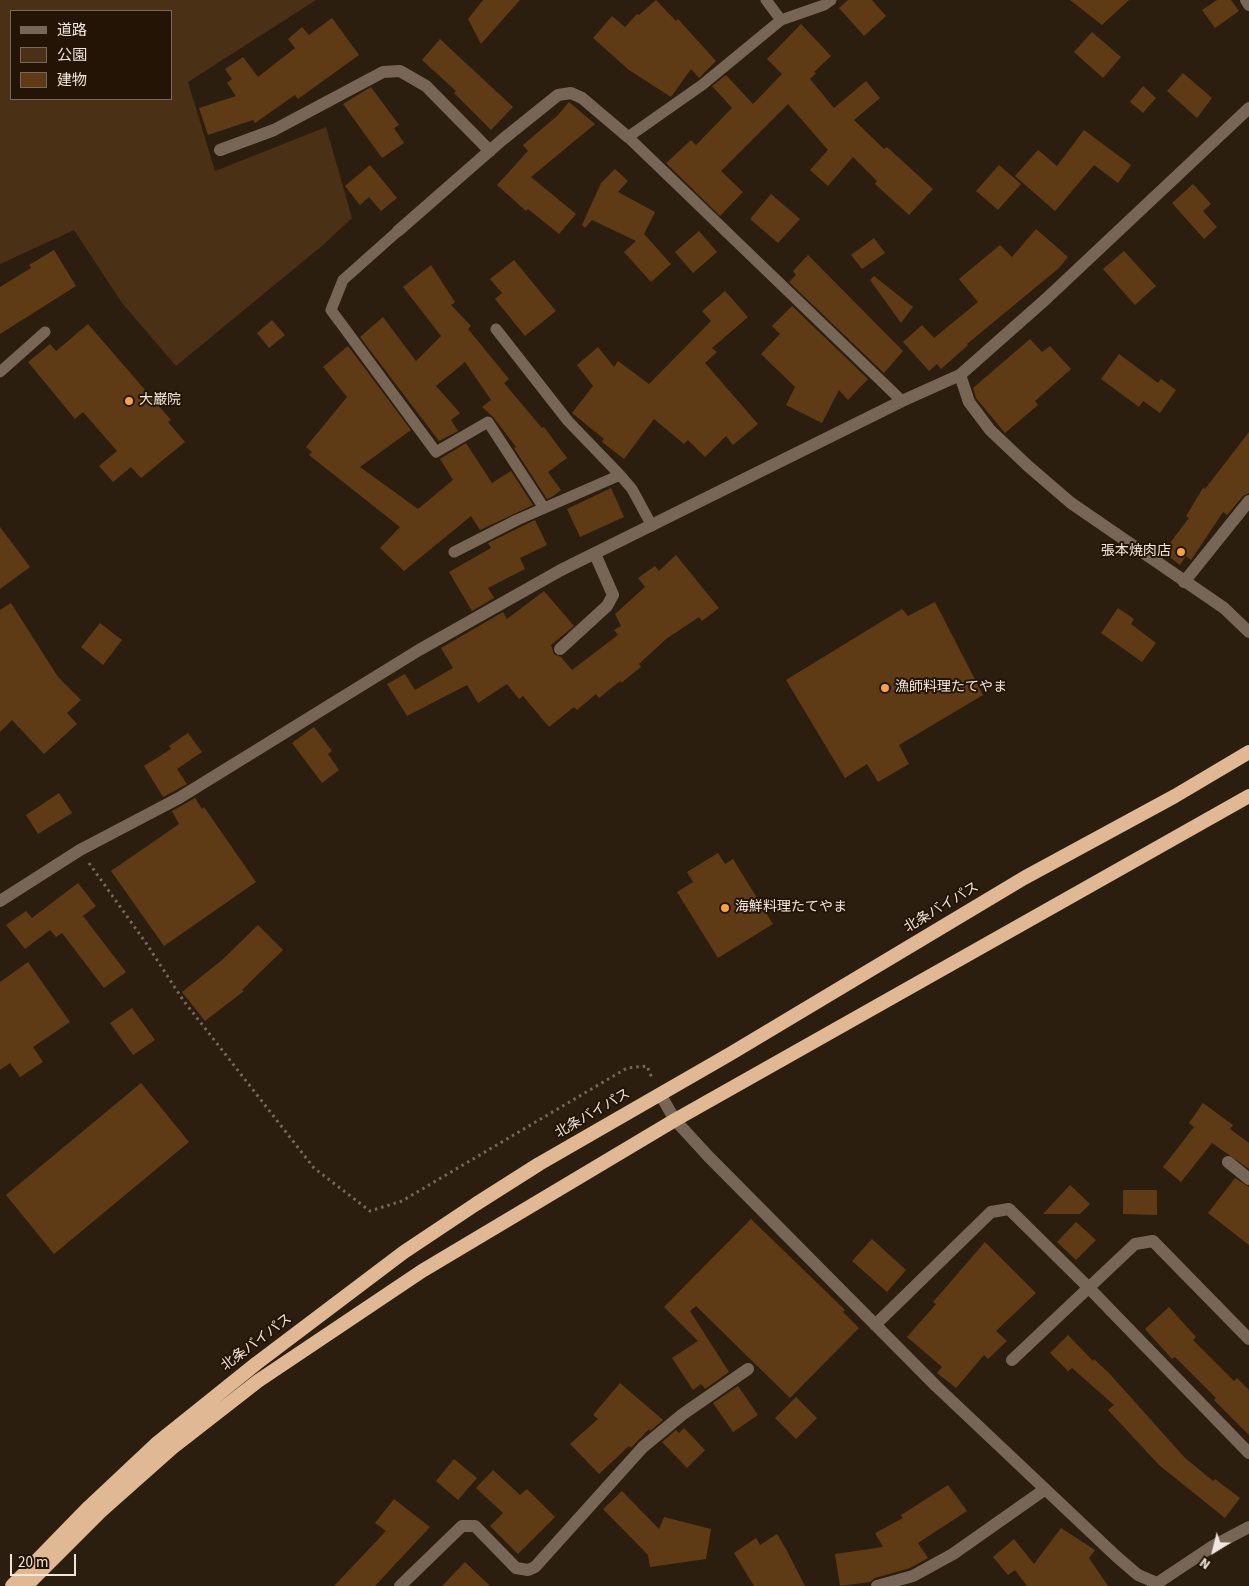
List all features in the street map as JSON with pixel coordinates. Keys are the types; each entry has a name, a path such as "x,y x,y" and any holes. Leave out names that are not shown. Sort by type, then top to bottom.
{"highway":[{"name":"北条バイパス","path":"12,1586 137,1462 257,1363 404,1252 539,1164 1024,878 1175,796 1249,752"},
{"path":"26,1586 101,1511 144,1473 258,1381 335,1327 422,1271 675,1120 1249,796"}],"street":[{"path":"1246,0 1249,5"},
{"path":"220,150 274,130 383,72 400,71 426,86 490,151"},
{"path":"398,231 558,95 571,93 582,98 628,137"},
{"path":"0,901 80,850 179,798 419,650 561,570 902,401 960,375 1046,299 1249,108"},
{"path":"960,375 969,402 990,430 1028,466 1071,503 1224,608 1249,632"},
{"path":"1184,582 1249,501"},
{"path":"560,649 607,606 613,594 595,554"},
{"path":"660,1094 675,1120 875,1325 1044,1490 1138,1575 1155,1585 1213,1546 1249,1527"},
{"path":"1228,1162 1249,1179"},
{"path":"875,1325 991,1212 1009,1209 1089,1288 1249,1453"},
{"path":"1012,1360 1134,1244 1153,1241 1249,1339"},
{"path":"400,1586 462,1526 475,1526 516,1568 528,1570 535,1567 643,1447 683,1414 748,1369"},
{"path":"877,1586 913,1576 953,1554 1044,1490"}],"lane":[{"path":"766,0 780,20"},
{"path":"831,0 824,5 780,20 702,85 628,137 902,401"},
{"path":"398,231 343,280 331,310 436,452 488,422 544,508"},
{"path":"496,329 568,421 620,474 632,489 652,526"},
{"path":"0,372 45,332"},
{"path":"454,552 544,508 620,474"}],"path":[{"path":"80,850 183,1000 314,1168 370,1211 402,1201 628,1068 647,1066 660,1094"}],"green space":[{"path":"0,0 316,0 188,82 215,171 326,127 352,218 323,245 176,366 122,303 74,230 0,264"}],"building":[{"path":"483,0 520,0 481,44 468,19"},
{"path":"656,0 676,21 678,19 716,61 699,78 691,69 671,97 629,70 593,38 612,16 625,27 637,14 639,15"},
{"path":"848,0 872,0 886,16 864,36 839,8"},
{"path":"1070,0 1129,0 1102,25"},
{"path":"1217,0 1231,0 1239,11 1215,28 1202,10"},
{"path":"332,18 359,55 298,99 295,95 255,123 253,120 208,135 199,108 236,96 227,83 232,79 225,69 243,57 258,77 295,48 288,39 302,27 309,35"},
{"path":"801,24 831,56 814,72 816,73 810,79 834,108 866,81 880,98 854,120 884,149 887,147 933,189 909,215 875,184 877,181 853,157 828,186 810,170 828,150 788,104 721,171 743,192 720,216 666,163 691,140 696,145 732,108 712,86 726,75 753,104 782,74 767,59"},
{"path":"1092,32 1121,57 1103,78 1074,52"},
{"path":"440,39 513,107 491,130 454,93 456,91 422,60"},
{"path":"1183,73 1212,98 1197,118 1167,91"},
{"path":"1143,86 1156,98 1143,113 1130,102"},
{"path":"371,87 399,125 394,128 404,143 382,158 343,104"},
{"path":"569,102 595,124 531,177 576,214 559,234 528,209 526,211 497,185 528,151 523,145 558,115"},
{"path":"1084,130 1131,165 1118,183 1094,165 1055,211 1015,176 1038,150 1057,166"},
{"path":"370,165 397,198 381,211 369,197 360,205 345,186"},
{"path":"999,165 1021,184 998,210 976,191"},
{"path":"615,169 628,181 618,192 655,212 644,234 671,264 651,282 624,252 636,241 592,220 585,228 582,225 601,183"},
{"path":"1193,184 1211,204 1203,211 1217,227 1204,239 1172,203"},
{"path":"771,194 800,219 778,243 750,219"},
{"path":"1036,229 1068,257 1059,268 967,344 941,369 937,364 929,371 903,342 922,325 934,338 978,302 959,279 1000,245 1012,257"},
{"path":"699,231 717,252 693,273 675,252"},
{"path":"874,238 885,253 862,269 851,255"},
{"path":"54,250 76,286 0,334 0,287 31,268 29,265"},
{"path":"1124,251 1156,286 1135,305 1103,269"},
{"path":"808,255 903,351 884,373 789,282 796,275 793,271"},
{"path":"514,260 556,311 525,336 495,299 502,293 490,279"},
{"path":"431,265 455,302 451,305 471,326 468,329 509,379 504,383 542,428 544,427 567,458 548,472 561,490 552,497 547,499 514,448 516,447 494,418 482,407 491,400 465,362 436,386 460,413 451,420 458,431 439,441 360,337 383,317 416,361 441,336 403,287"},
{"path":"874,276 913,307 901,323 870,280"},
{"path":"725,291 748,317 712,348 717,352 705,363 758,424 733,445 726,436 705,457 688,440 684,444 654,419 624,459 602,442 604,439 572,413 593,386 577,365 598,347 614,367 618,361 649,384 711,321 702,311"},
{"path":"792,306 868,379 848,400 839,390 822,423 786,405 795,387 761,354 780,334 772,326"},
{"path":"272,320 285,335 269,348 257,333"},
{"name":"大巌院","path":"88,324 171,420 168,422 185,442 141,478 131,467 113,482 99,466 117,451 83,412 75,419 28,362 50,344 56,351"},
{"path":"1030,339 1042,352 1050,346 1071,369 1035,401 1038,405 1005,433 976,398 973,388"},
{"path":"348,346 411,430 360,467 418,509 453,480 440,459 466,443 492,483 511,471 533,505 480,530 471,516 404,571 380,548 400,527 309,455 312,452 306,447 347,397 323,367"},
{"path":"1119,354 1158,383 1161,379 1176,390 1160,413 1143,401 1139,407 1101,379"},
{"path":"1249,432 1249,493 1243,496 1227,515 1223,512 1191,560 1186,556 1180,565 1163,552 1189,518 1186,516 1203,488 1205,489"},
{"path":"611,488 624,517 580,537 567,509"},
{"path":"535,520 547,545 520,558 525,569 488,588 494,598 472,611 449,572 491,548 488,543"},
{"path":"0,527 30,567 0,589"},
{"path":"676,555 719,608 702,621 699,617 666,639 639,664 641,667 621,683 620,681 599,698 596,694 577,710 574,707 549,727 523,696 519,699 507,684 478,703 467,685 407,716 387,684 405,674 415,690 453,668 441,648 503,612 507,619 544,591 574,626 551,645 554,654 561,657 572,670 618,635 614,630 621,626 615,614 645,587 638,578 655,566 659,571"},
{"name":"漁師料理たてやま","path":"935,602 983,695 899,745 909,764 878,782 867,764 845,778 786,680 902,609 908,616"},
{"path":"11,603 58,677 81,700 67,713 77,724 44,754 12,720 0,732 0,610"},
{"path":"1118,608 1134,619 1131,624 1156,643 1142,662 1101,633"},
{"path":"100,623 122,640 103,665 81,647"},
{"path":"314,727 332,751 328,754 339,770 322,783 292,743"},
{"path":"188,733 202,752 177,769 187,784 163,797 144,766 171,749 169,746"},
{"path":"59,793 72,813 38,834 26,815"},
{"path":"195,798 202,809 204,807 256,882 164,946 111,871 179,824 172,811"},
{"name":"海鮮料理たてやま","path":"718,853 725,864 733,859 773,924 718,958 677,892 693,882 687,872"},
{"path":"78,883 96,906 83,916 126,972 104,988 62,933 56,937 50,930 25,949 6,925 26,911 32,918"},
{"path":"258,925 283,950 242,990 244,991 205,1021 182,992 222,960"},
{"path":"28,962 70,1022 33,1047 43,1062 20,1077 10,1063 0,1070 0,982"},
{"path":"132,1008 155,1040 133,1055 110,1023"},
{"path":"141,1083 189,1142 54,1254 6,1195"},
{"path":"1203,1103 1233,1125 1230,1129 1249,1143 1249,1169 1212,1143 1181,1182 1163,1167 1194,1127 1189,1123"},
{"path":"1235,1178 1249,1187 1249,1245 1208,1213"},
{"path":"1070,1185 1090,1204 1080,1214 1043,1214"},
{"path":"1123,1190 1157,1190 1157,1215 1123,1214"},
{"path":"751,1219 845,1310 843,1312 859,1328 790,1398 696,1306 690,1311 729,1372 705,1389 701,1384 693,1390 672,1358 698,1341 664,1307"},
{"path":"1076,1222 1096,1240 1076,1260 1057,1242"},
{"path":"872,1239 906,1270 887,1292 852,1261"},
{"path":"985,1242 1036,1293 996,1331 1007,1341 988,1359 984,1355 956,1388 937,1373 942,1367 907,1337 936,1304 933,1302"},
{"path":"1169,1307 1196,1337 1193,1340 1234,1381 1237,1378 1249,1390 1249,1435 1214,1400 1216,1398 1175,1357 1172,1359 1145,1329"},
{"path":"1068,1335 1093,1361 1094,1359 1109,1373 1185,1458 1213,1481 1215,1479 1240,1498 1225,1518 1159,1465 1108,1410 1114,1405 1072,1368 1068,1371 1050,1353"},
{"path":"620,1383 663,1420 650,1431 649,1429 631,1448 629,1446 599,1474 570,1444 598,1419 593,1415"},
{"path":"738,1386 758,1415 733,1432 713,1403"},
{"path":"796,1397 817,1418 796,1439 775,1418"},
{"path":"684,1428 705,1450 687,1468 662,1442 676,1430 679,1433"},
{"path":"454,1459 477,1478 458,1500 436,1481"},
{"path":"493,1470 520,1495 527,1489 555,1517 518,1554 490,1526 503,1513 476,1488"},
{"path":"948,1485 967,1511 918,1543 928,1558 910,1568 875,1578 870,1582 840,1586 835,1554 883,1547 875,1533 903,1518 901,1515"},
{"path":"622,1491 659,1529 664,1517 711,1529 706,1559 650,1567 648,1555 603,1509"},
{"path":"394,1499 430,1527 375,1586 334,1586 386,1531 375,1523"},
{"path":"1061,1528 1095,1550 1089,1558 1108,1586 1027,1586 1015,1570 1008,1575 993,1557 1014,1539 1034,1564"},
{"path":"777,1534 805,1586 754,1586 734,1553 756,1538 760,1545"},
{"path":"465,1562 490,1586 442,1586"}],"place":[{"name":"大巌院","path":"129,401"},
{"name":"張本焼肉店","path":"1181,552"},
{"name":"漁師料理たてやま","path":"885,688"},
{"name":"海鮮料理たてやま","path":"725,908"}]}
